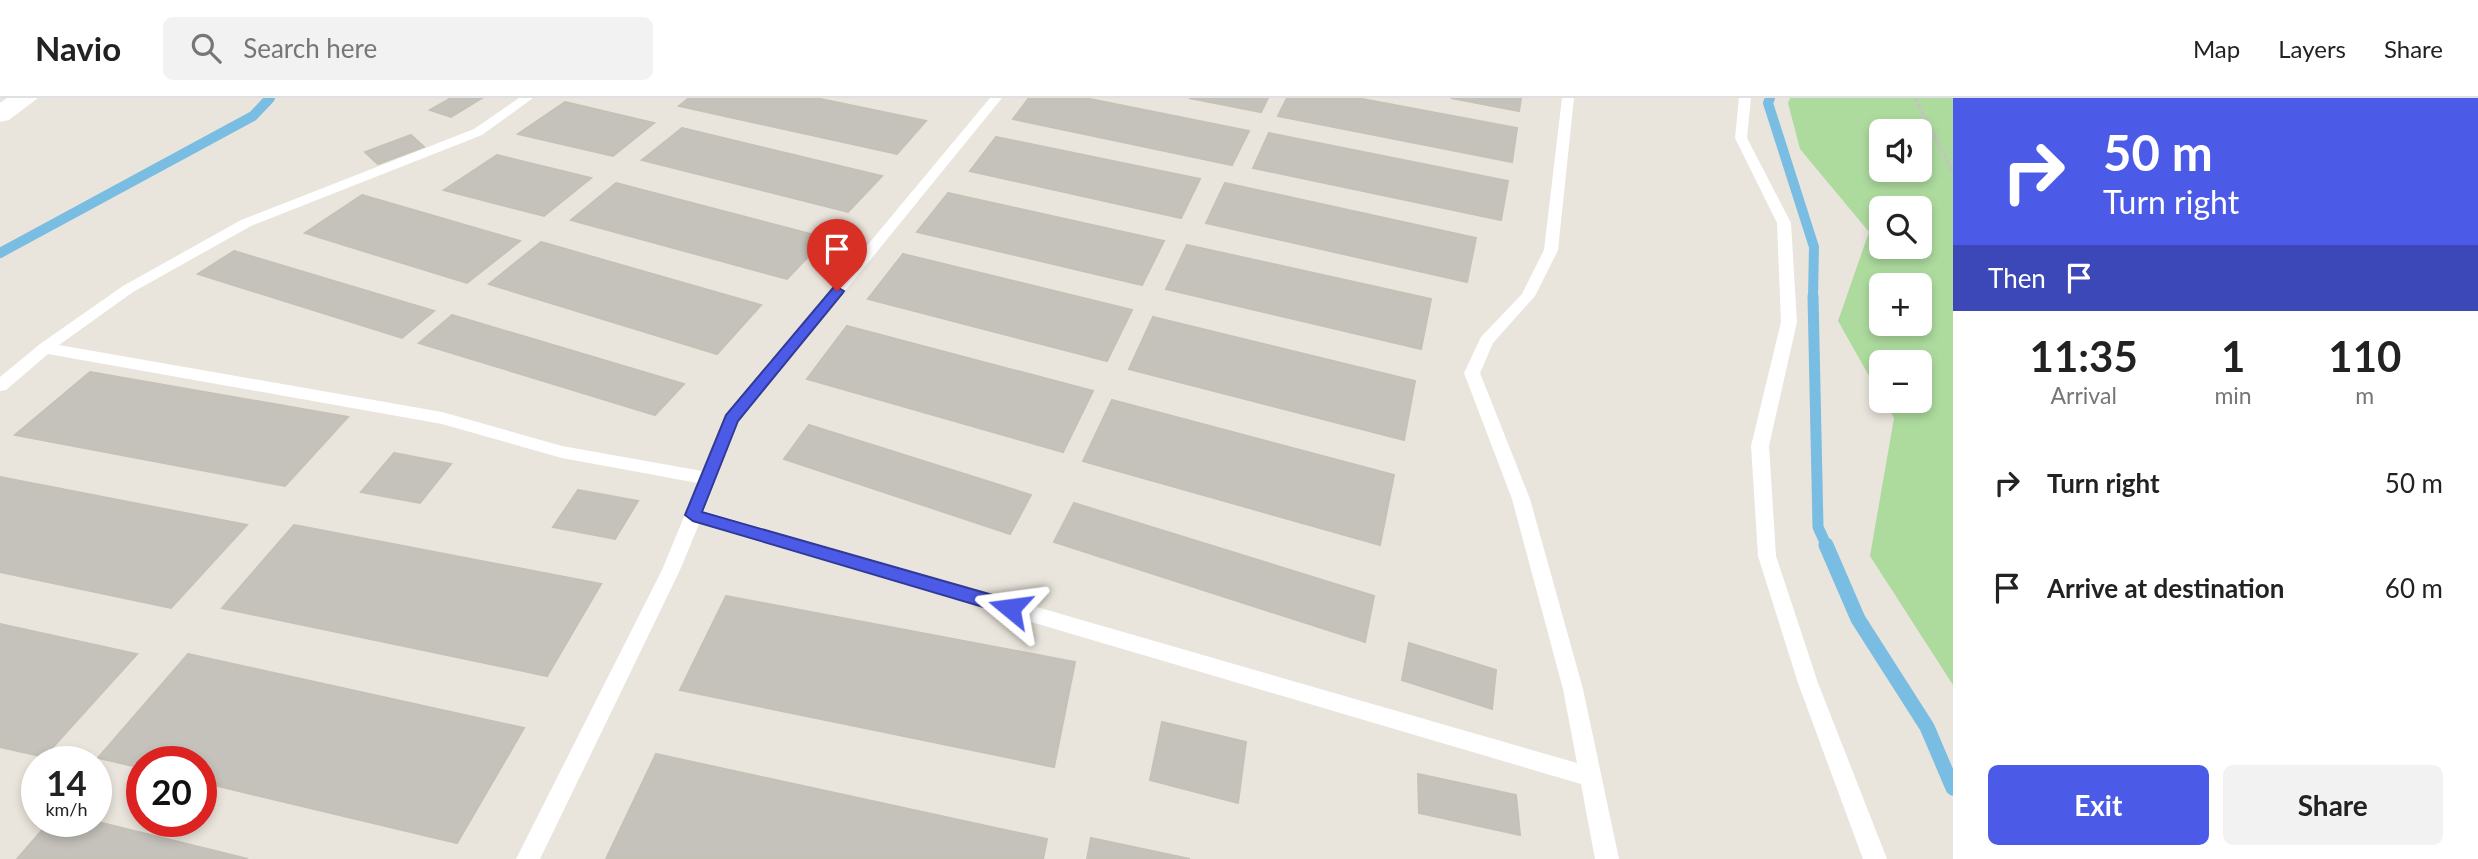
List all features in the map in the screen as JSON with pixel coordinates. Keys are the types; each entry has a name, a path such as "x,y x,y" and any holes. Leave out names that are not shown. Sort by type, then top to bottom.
{"street":[{"path":"0,114 25,98"}],"lane":[{"path":"0,386 45,348 128,289 246,223 478,132 527,98"},
{"path":"528,859 671,570 732,419 996,98"},
{"path":"1568,98 1551,250 1528,296 1486,341 1472,373 1521,499 1573,689 1607,859"},
{"path":"1745,98 1741,138 1784,223 1789,321 1760,446 1767,556 1808,683 1875,859"},
{"path":"45,348 442,418 562,452 708,478"},
{"path":"693,515 1591,778"}],"path":[{"path":"1915,98 1953,172"},
{"path":"1944,156 1953,159"}],"green space":[{"path":"1790,98 1953,98 1953,685 1870,556 1894,418 1891,413 1932,413 1932,350 1869,350 1869,376 1838,321 1869,232 1800,149 1788,103"}],"building":[{"path":"451,98 482,98 451,117 430,110"},
{"path":"689,98 816,98 926,121 897,154 679,106"},
{"path":"1029,98 1085,98 1249,131 1232,165 1013,119"},
{"path":"1189,98 1268,98 1261,112"},
{"path":"1287,98 1357,98 1517,128 1512,162 1278,116"},
{"path":"1451,98 1521,98 1519,111"},
{"path":"565,102 654,123 613,156 518,134"},
{"path":"682,128 882,176 848,212 642,160"},
{"path":"1269,133 1508,181 1501,220 1253,168"},
{"path":"411,135 424,147 378,164 365,152"},
{"path":"996,137 1200,179 1181,218 970,171"},
{"path":"497,155 591,178 544,216 444,190"},
{"path":"616,183 826,238 787,279 571,220"},
{"path":"1225,183 1476,238 1467,282 1206,223"},
{"path":"948,193 1164,241 1142,285 917,232"},
{"path":"362,195 520,241 467,283 305,233"},
{"path":"541,242 761,305 717,354 489,284"},
{"path":"1187,245 1431,299 1421,349 1166,289"},
{"path":"234,251 434,311 402,338 198,274"},
{"path":"903,254 1132,310 1107,361 868,299"},
{"path":"452,315 684,384 655,415 419,343"},
{"path":"1153,317 1415,381 1404,440 1129,369"},
{"path":"847,326 1093,391 1063,452 807,379"},
{"path":"90,372 348,417 285,486 15,435"},
{"path":"1112,400 1394,475 1380,545 1083,461"},
{"path":"809,425 1031,495 1010,534 784,459"},
{"path":"394,453 451,464 420,503 361,492"},
{"path":"0,477 247,525 171,608 0,572"},
{"path":"578,490 638,501 615,539 553,527"},
{"path":"1074,503 1374,596 1365,642 1054,542"},
{"path":"294,525 601,584 547,676 222,608"},
{"path":"726,596 1075,662 1054,767 680,690"},
{"path":"0,624 137,654 54,746 21,746 21,752 0,747"},
{"path":"1409,643 1496,670 1492,709 1402,680"},
{"path":"188,654 524,728 457,843 217,786 217,746 126,746 126,764 112,761 112,746 108,746"},
{"path":"1162,722 1246,742 1238,803 1150,780"},
{"path":"656,754 1047,839 1043,859 606,859"},
{"path":"1418,774 1516,795 1520,835 1419,813"},
{"path":"112,825 126,829 126,837 159,837 248,859 17,859 36,837 112,837"},
{"path":"1091,838 1190,859 1087,859"}],"waterway":[{"path":"0,253 253,116 270,98"},
{"path":"1770,98 1768,103 1814,247 1813,296"},
{"path":"1813,296 1818,527 1827,547"},
{"path":"1826,545 1858,619 1927,727 1953,788"}],"route":[{"path":"837,291 732,419 693,515 1010,608"}]}
